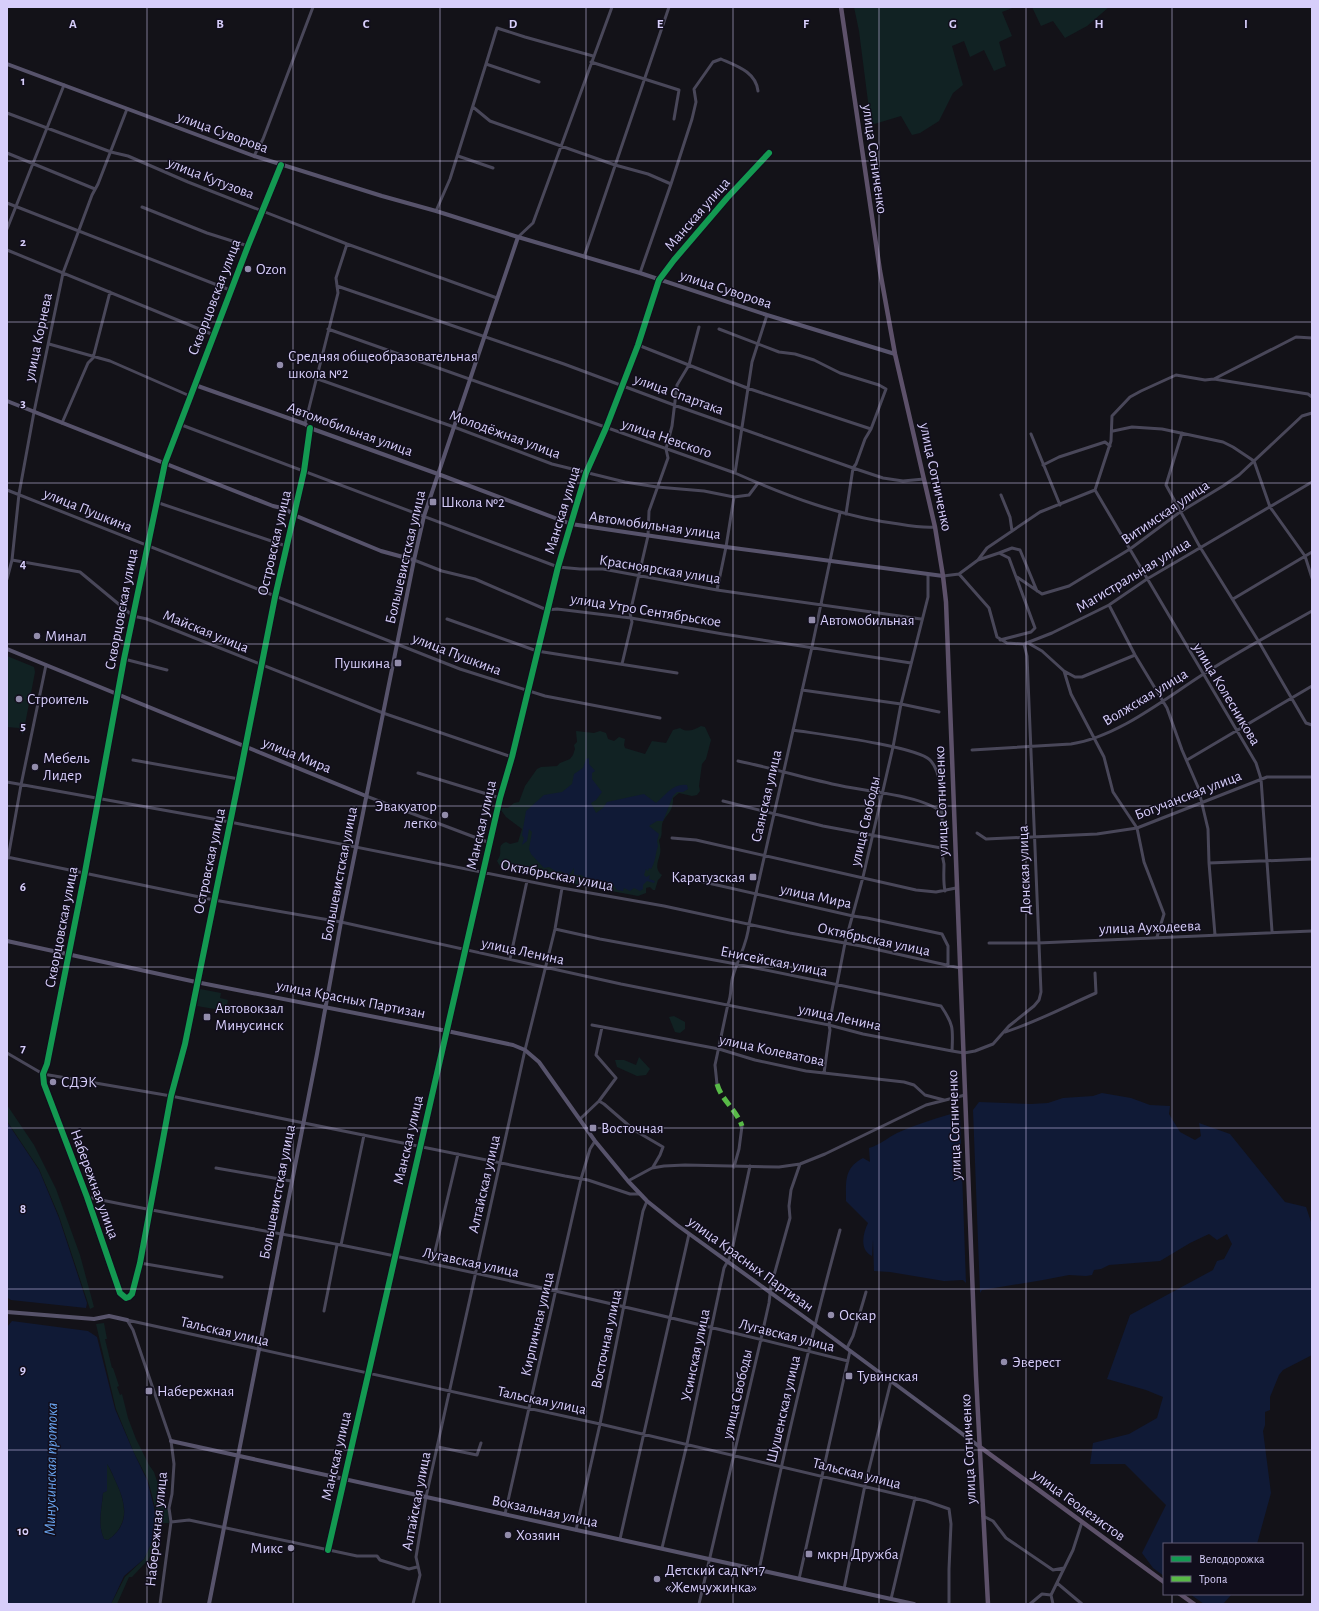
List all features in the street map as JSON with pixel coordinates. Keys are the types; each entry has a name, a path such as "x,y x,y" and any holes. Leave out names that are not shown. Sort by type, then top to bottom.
{"main road":[{"name":"улица Сотниченко","path":"841,7 872,220 895,354 925,479 943,576 948,651 956,888 988,1604"},
{"name":"улица Геодезистов","path":"980,1447 1163,1581"},
{"path":"1181,1595 1194,1604"}],"street":[{"path":"254,156 313,7"},
{"path":"518,237 533,223 612,7"},
{"path":"584,257 669,7"},
{"path":"436,211 458,156 497,28 593,56"},
{"path":"640,273 671,184 696,102 694,89 713,62 721,60 735,65 752,75 757,83 758,91"},
{"path":"591,62 679,90 674,119"},
{"name":"улица Суворова","path":"7,64 281,165 640,273 766,315 895,354"},
{"path":"486,64 539,82"},
{"path":"7,229 64,85"},
{"path":"473,107 490,121 616,165 648,174 671,184"},
{"name":"улица Корнева","path":"7,579 12,560 19,494 34,412 63,273 127,109"},
{"name":"улица Кутузова","path":"7,113 111,152 128,156 188,182 347,244 497,298"},
{"path":"7,153 95,188"},
{"name":"Манская улица","path":"328,1550 500,798 512,756 558,566 586,473 606,428 621,385 638,345 659,280 674,260 727,198 769,153"},
{"path":"458,156 493,168"},
{"name":"Скворцовская улица","path":"43,1074 47,1064 69,954 119,695 124,659 165,463 230,290 281,165"},
{"path":"7,203 230,290"},
{"path":"142,207 208,233 248,246"},
{"name":"Большевистская улица","path":"209,1604 282,1234 341,922 414,560 424,516 518,237"},
{"path":"305,424 315,378 338,293 336,278 347,244"},
{"path":"7,250 214,335"},
{"name":"улица Спартака","path":"337,286 883,478 903,481 925,479"},
{"path":"62,423 88,363 93,358 110,292"},
{"path":"735,473 752,362 766,315"},
{"path":"622,664 632,622 630,613 648,536 649,511 668,458 666,449 672,426 677,385 689,365 699,327"},
{"name":"улица Невского","path":"328,329 735,473 840,513 889,523 926,528 935,527"},
{"path":"719,329 779,352 794,354 814,360 840,373 861,378 886,389 871,429 865,438 856,464 853,468 846,514"},
{"path":"1214,379 1296,337 1312,338"},
{"path":"49,344 93,358 110,361 190,396"},
{"path":"638,345 747,388 871,429"},
{"path":"943,576 959,574 978,560 987,548 1040,512 1095,490 1110,446 1113,431 1112,416 1130,397 1141,391 1176,375 1205,380 1214,379 1308,394 1312,397"},
{"name":"Молодёжная улица","path":"315,378 454,427 552,464 586,473 657,487 704,491 734,497 749,495 758,483"},
{"name":"Автомобильная улица","path":"195,385 305,424 310,428 571,524 830,562 943,576"},
{"name":"улица Утро Сентябрьское","path":"7,401 273,506 286,509 294,515 381,551 414,560 442,571 475,579 547,610 557,609 631,618 911,663"},
{"name":"Витимская улица","path":"1037,592 1042,594 1069,586 1130,549 1180,512 1239,475 1302,416 1312,413"},
{"name":"Красноярская улица","path":"179,424 558,566 580,569 603,569 638,577 717,590 921,619"},
{"path":"1113,431 1132,427 1162,429 1182,433 1223,442 1254,461 1270,507 1305,556 1312,578"},
{"name":"Островская улица","path":"129,1298 132,1294 140,1263 171,1096 184,1044 246,747 275,597 304,471 310,428"},
{"path":"1182,433 1166,485 1200,547 1259,642 1306,723 1312,726"},
{"path":"1031,434 1060,505"},
{"path":"1044,465 1059,457 1105,442 1110,446"},
{"name":"Магистральная улица","path":"1000,640 1007,643 1026,644 1109,606 1147,579 1312,482"},
{"name":"улица Пушкина","path":"7,490 460,669 545,696 660,718"},
{"name":"улица Колесникова","path":"1095,490 1202,675 1256,763 1261,779 1272,931"},
{"path":"1001,495 1010,517 1012,531"},
{"path":"717,590 734,497"},
{"path":"156,502 286,546"},
{"name":"Саянская улица","path":"717,1084 716,1065 730,998 732,979 736,964 748,934 773,813 794,730 840,513"},
{"path":"978,560 1012,548 1020,550 1037,592"},
{"path":"1233,599 1312,552"},
{"path":"959,574 989,608 997,637 1000,640 1031,632 1035,628 1017,577 1009,558 999,553"},
{"name":"Майская улица","path":"12,560 80,572 133,616 148,619 383,713 512,756"},
{"name":"улица Свободы","path":"824,1073 830,1030 829,1025 845,944 863,877 893,747 901,704 921,619 928,597 928,575"},
{"path":"1017,577 1037,592"},
{"path":"1109,606 1164,701 1202,802 1208,829 1209,863 1215,935"},
{"name":"Волжская улица","path":"972,750 1071,744 1108,733 1164,701 1202,675 1312,611"},
{"path":"447,620 537,651 677,673"},
{"path":"1026,644 1042,651 1064,671 1075,677 1082,677 1136,655"},
{"name":"Донская улица","path":"964,1053 975,1052 993,1044 1039,1000 1041,992 1026,644"},
{"name":"улица Мира","path":"7,649 366,796 490,843"},
{"path":"124,659 167,670"},
{"path":"7,858 46,665"},
{"path":"1064,671 1071,694 1104,757 1113,792 1137,828 1144,862 1164,914 1157,937"},
{"path":"1187,760 1312,686"},
{"path":"802,690 901,704 939,712"},
{"path":"794,730 893,747 920,753 929,759 935,766 939,781 942,813 941,848 944,864 944,891"},
{"path":"133,760 239,779"},
{"path":"738,761 842,786 882,793 935,807 942,813"},
{"path":"418,773 500,798"},
{"name":"Богучанская улица","path":"978,833 986,840 1097,834 1137,828 1261,779 1276,776 1312,777"},
{"name":"Октябрьская улица","path":"7,782 357,846 562,888 664,906 845,944 916,957 960,968"},
{"path":"723,801 823,826 873,834 941,848"},
{"path":"672,838 696,840 916,890 936,892 956,888"},
{"name":"улица Ленина","path":"7,858 85,872 214,900 341,922 621,984 728,1004 829,1025 863,1034 964,1053"},
{"path":"1209,863 1312,859"},
{"name":"улица Мира","path":"685,879 942,934 948,946 948,966"},
{"path":"510,959 528,881"},
{"name":"Алтайская улица","path":"413,1604 420,1575 416,1557 426,1497 525,1050 555,929 562,888"},
{"name":"Енисейская улица","path":"555,929 941,1006 951,1020 953,1031 952,1051"},
{"name":"улица Ауходеева","path":"989,943 1038,943 1312,930"},
{"name":"улица Красных Партизан","path":"7,941 196,982 326,1006 447,1031 513,1045 525,1050 538,1062 596,1141 639,1194 647,1201 689,1234 814,1324 980,1447"},
{"path":"1004,1032 1024,1026 1096,993 1095,973"},
{"name":"улица Колеватова","path":"592,1025 719,1049 755,1060 806,1071 904,1082 914,1085 925,1095 944,1100"},
{"path":"580,1119 599,1101 616,1078 596,1055 602,1027"},
{"path":"7,1053 43,1074 171,1096 364,1136 420,1146 581,1179 608,1186 630,1194 639,1194"},
{"name":"Набережная улица","path":"43,1074 44,1084 87,1198 120,1293 126,1298 129,1298"},
{"path":"628,1181 652,1168 685,1165 779,1167 800,1164 825,1154 920,1108 944,1100 965,1096"},
{"path":"599,1101 634,1130 663,1147 652,1168"},
{"path":"734,1167 739,1149 742,1126"},
{"path":"324,1312 364,1136"},
{"name":"Кирпичная улица","path":"505,1514 581,1179 590,1150 596,1141"},
{"path":"432,1264 458,1154"},
{"name":"улица Свободы","path":"698,1604 710,1559 761,1339 770,1293 790,1218 789,1206 791,1190 800,1164"},
{"name":"Усинская улица","path":"662,1548 687,1444 724,1268 731,1255 750,1166"},
{"path":"216,1168 291,1181"},
{"name":"Лугавская улица","path":"87,1198 339,1245 475,1273 761,1339 848,1361"},
{"name":"Восточная улица","path":"576,1530 600,1424 643,1211 647,1201"},
{"name":"Шушенская улица","path":"759,1570 781,1466 814,1324 840,1230"},
{"path":"620,1540 689,1234"},
{"path":"140,1263 222,1277"},
{"path":"799,1579 823,1476 848,1361 849,1350 866,1292"},
{"path":"7,1312 94,1319 109,1316 127,1320"},
{"name":"Набережная улица","path":"127,1320 133,1330 171,1441 174,1464 172,1494 169,1508 171,1522 160,1604"},
{"name":"Тальская улица","path":"127,1320 259,1350 449,1390 687,1444 865,1485 915,1498 949,1509 951,1524 949,1604"},
{"path":"133,1330 138,1323"},
{"path":"844,1589 865,1485 891,1381"},
{"name":"Вокзальная улица","path":"171,1441 238,1457 914,1604"},
{"path":"438,1447 477,1455 482,1443"},
{"path":"891,1599 915,1498"},
{"path":"983,1516 994,1521 1006,1538 1053,1570 1064,1568"},
{"path":"171,1522 189,1520 224,1526 357,1556 377,1556 380,1560 409,1569 417,1567"},
{"path":"1053,1604 1051,1595 1073,1550 1082,1522"},
{"path":"1057,1583 1082,1604"},
{"path":"1030,1604 1042,1594 1051,1595"}],"shaded area":[{"path":"854,7 1015,7 1002,12 1012,36 999,42 1006,66 994,71 984,50 970,57 964,41 952,46 963,85 953,93 939,121 920,133 912,135 901,116 871,125 859,31"},
{"path":"1032,7 1109,7 1087,26 1065,38 1053,21 1041,26"},
{"name":"Строитель","path":"7,656 34,667 35,672 23,735 19,728 7,727"},
{"path":"701,726 705,727 711,740 706,759 702,764 699,786 700,791 697,795 692,796 679,793 673,798 672,807 663,822 659,840 660,854 657,868 662,875 658,880 655,890 650,887 646,888 646,893 638,896 574,884 552,875 500,866 497,861 500,855 500,847 506,842 510,844 518,842 522,829 506,817 501,810 502,808 508,808 514,803 519,802 525,786 537,769 541,767 557,766 560,763 570,759 575,749 574,745 577,742 576,731 594,733 600,731 606,733 608,739 614,741 619,737 625,739 625,748 645,754 652,741 666,743 673,730 680,728 683,730 690,730"},
{"path":"200,989 221,993 220,998 228,1000 226,1011 197,1006"},
{"path":"674,1016 685,1022 685,1029 680,1033 675,1032 669,1017"},
{"path":"639,1057 650,1069 646,1075 637,1076 617,1067 615,1060 624,1060 636,1065"},
{"path":"7,1105 34,1145 56,1189 80,1255 94,1307 90,1309 59,1216 39,1169 7,1121"},
{"path":"104,1323 107,1339 105,1339 112,1368 119,1386 117,1387 120,1395 122,1394 128,1418 136,1439 154,1472 165,1506 168,1507 169,1523 161,1523 157,1546 148,1560 132,1577 129,1577 117,1604 111,1604 125,1577 144,1559 157,1531 156,1511 148,1480 134,1453 116,1409 96,1324"},
{"path":"107,1463 120,1493 124,1513 122,1522 117,1531 108,1540 104,1539 100,1522 103,1493 107,1488"}],"water":[{"path":"589,758 589,764 595,771 592,773 592,779 602,792 596,800 591,803 596,813 603,808 607,802 644,794 656,803 674,788 687,785 688,789 683,792 677,792 673,796 663,821 657,821 649,826 659,834 657,841 658,846 653,866 651,869 649,868 648,871 646,869 644,875 646,877 650,875 649,879 655,881 654,883 647,881 643,885 643,889 640,891 634,888 630,891 624,888 623,891 617,890 613,884 609,888 581,883 584,877 581,875 574,875 574,868 568,877 560,871 557,872 549,867 544,868 531,854 529,849 532,832 529,829 527,841 522,845 526,811 544,795 562,792 572,784 574,774 583,768 586,759"},
{"path":"1102,1093 1131,1098 1150,1105 1170,1106 1169,1114 1180,1132 1195,1140 1201,1136 1199,1123 1230,1134 1285,1202 1306,1207 1312,1225 1312,1355 1283,1370 1279,1375 1270,1397 1270,1410 1265,1412 1265,1425 1263,1431 1271,1493 1257,1543 1163,1543 1163,1575 1153,1568 1142,1553 1166,1505 1125,1464 1090,1464 1093,1443 1129,1434 1157,1418 1163,1397 1146,1390 1107,1379 1130,1315 1213,1270 1217,1261 1224,1259 1232,1244 1227,1234 1217,1240 1209,1234 1190,1243 1160,1261 1109,1265 1101,1269 1094,1270 1092,1275 1069,1275 982,1290 980,1293 973,1110 979,1102 1031,1104 1048,1103 1063,1098 1093,1096"},
{"path":"951,1114 960,1116 966,1283 963,1280 944,1281 890,1272 874,1271 873,1240 872,1256 865,1250 863,1241 868,1223 846,1201 846,1181 849,1171 852,1166 863,1158 870,1162 869,1148 904,1130"},
{"path":"7,1122 39,1170 59,1218 87,1303 86,1308 11,1300 8,1298"},
{"name":"Минусинская протока","path":"12,1321 88,1331 97,1337 115,1409 147,1480 155,1511 157,1531 144,1559 124,1576 111,1604 7,1604 7,1327","holes":["107,1464 119,1489 124,1505 123,1520 120,1527 108,1540 104,1539 100,1522 103,1493 107,1491"]},
{"path":"1191,1595 1231,1595 1223,1604 1204,1604"}],"marked path":[{"path":"717,1084 719,1090 742,1126"}],"cycle path":[{"path":"328,1550 500,798 512,757 558,567 586,473 606,428 638,345 659,280 674,260 727,198 769,153"},
{"path":"281,165 248,246 165,463 124,659 85,872 47,1064 43,1074 44,1084 87,1197 120,1293 126,1298 132,1294 140,1263 171,1096 185,1044 275,597 304,471 310,428"}],"place":[{"name":"Ozon","path":"248,269"},
{"name":"Средняя общеобразовательная школа №2","path":"280,365"},
{"name":"Школа №2","path":"433,502"},
{"name":"Автомобильная","path":"812,620"},
{"name":"Минал","path":"37,636"},
{"name":"Пушкина","path":"398,663"},
{"name":"Строитель","path":"19,699"},
{"name":"Мебель Лидер","path":"35,767"},
{"name":"Эвакуатор легко","path":"445,815"},
{"name":"Каратузская","path":"753,877"},
{"name":"Автовокзал Минусинск","path":"207,1017"},
{"name":"СДЭК","path":"53,1082"},
{"name":"Восточная","path":"593,1128"},
{"name":"Оскар","path":"831,1315"},
{"name":"Эверест","path":"1004,1362"},
{"name":"Тувинская","path":"849,1376"},
{"name":"Набережная","path":"149,1391"},
{"name":"Хозяин","path":"508,1535"},
{"name":"Микс","path":"291,1548"},
{"name":"мкрн Дружба","path":"809,1554"},
{"name":"Детский сад №17 «Жемчужинка»","path":"657,1579"}]}
